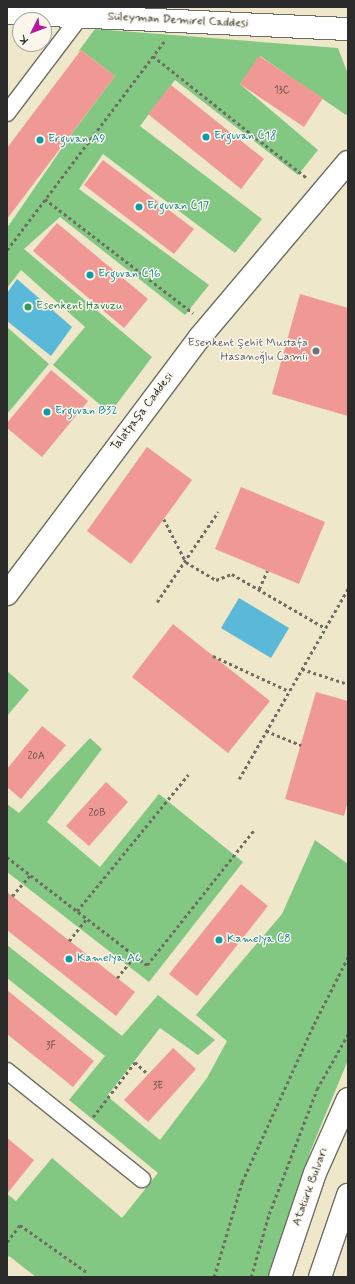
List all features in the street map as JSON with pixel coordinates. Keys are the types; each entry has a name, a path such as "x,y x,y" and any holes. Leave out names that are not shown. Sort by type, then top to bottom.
{"main road":[{"name":"Süleyman Demirel Caddesi","path":"7,14 348,29"},
{"name":"Talatpaşa Caddesi","path":"7,594 210,326 348,162"},
{"name":"Atatürk Bulvarı","path":"280,1277 315,1173 348,1099"},
{"path":"320,1277 348,1195"}],"street":[{"path":"7,113 80,17"},
{"path":"7,1072 142,1179"}],"path":[{"path":"7,250 180,21"},
{"path":"153,56 324,191"},
{"path":"45,200 210,326"},
{"path":"157,602 186,562 218,512"},
{"path":"164,519 186,562 216,580 232,574 325,628"},
{"path":"259,589 267,570"},
{"path":"239,779 348,589"},
{"path":"213,656 289,692"},
{"path":"302,669 348,684"},
{"path":"266,731 301,745"},
{"path":"78,911 188,775"},
{"path":"7,857 147,965 254,830"},
{"path":"12,896 30,875"},
{"path":"69,941 87,918"},
{"path":"117,978 135,956"},
{"path":"214,1277 242,1182 304,1045 348,957"},
{"path":"251,1277 269,1214 317,1089 348,1034"},
{"path":"82,1131 135,1062 148,1074"},
{"path":"7,1242 20,1225 88,1273"}],"green space":[{"path":"95,29 338,48 348,74 348,113 346,115 260,56 240,84 318,150 298,175 175,80 140,126 262,219 235,253 103,154 79,189 209,285 185,315 60,217 24,249 152,357 110,413 53,365 85,327 21,270 7,288 7,228 73,132 115,76 81,50 78,52"},
{"path":"7,327 49,364 7,414"},
{"path":"7,671 29,690 7,716"},
{"path":"90,738 102,749 47,822 100,867 159,794 243,862 149,982 7,872 7,804 19,813"},
{"path":"315,840 348,864 348,1060 310,1152 272,1277 36,1277 9,1256 7,1258 7,1194 16,1201 52,1158 122,1218 158,1173 69,1100 105,1056 7,978 7,945 122,1036 158,995 215,1040 198,1055 160,1028 107,1096 160,1140 207,1078 227,1041 196,1015 282,914"}],"water":[{"name":"Esenkent Havuzu","path":"17,279 72,327 51,356 7,321 7,293"},
{"path":"239,598 289,628 271,658 221,628"}],"building":[{"name":"Erguvan A9","path":"81,50 115,76 7,219 7,148"},
{"path":"259,56 323,98 304,127 240,84"},
{"name":"Erguvan C18","path":"171,85 264,159 241,189 148,114"},
{"name":"Erguvan C17","path":"103,160 194,229 174,254 84,185"},
{"name":"Erguvan C16","path":"57,223 148,299 124,328 33,251"},
{"name":"Esenkent Şehit Mustafa Hasanoğlu Camii","path":"300,294 348,308 348,416 272,394"},
{"name":"Erguvan B32","path":"51,370 88,401 42,457 7,428 7,423"},
{"path":"147,447 192,480 131,564 87,531"},
{"path":"241,487 325,522 299,584 215,549"},
{"path":"173,624 270,701 228,753 132,677"},
{"path":"316,692 348,701 348,801 344,816 285,799"},
{"path":"42,726 66,745 21,799 7,787 7,769"},
{"path":"106,782 128,802 89,846 66,826"},
{"name":"Kamelya C8","path":"241,884 268,906 197,996 169,974"},
{"name":"Kamelya A6","path":"7,892 135,992 116,1016 7,930"},
{"path":"7,990 94,1061 73,1087 7,1034"},
{"path":"173,1048 196,1069 148,1122 124,1100"},
{"path":"7,1138 34,1160 7,1194"}],"place":[{"name":"Erguvan C18","path":"206,137"},
{"name":"Erguvan A9","path":"40,140"},
{"name":"Erguvan C17","path":"139,207"},
{"name":"Erguvan C16","path":"90,275"},
{"name":"Esenkent Havuzu","path":"28,307"},
{"name":"Esenkent Şehit Mustafa Hasanoğlu Camii","path":"316,351"},
{"name":"Erguvan B32","path":"47,412"},
{"name":"Kamelya C8","path":"219,940"},
{"name":"Kamelya A6","path":"69,959"}]}
